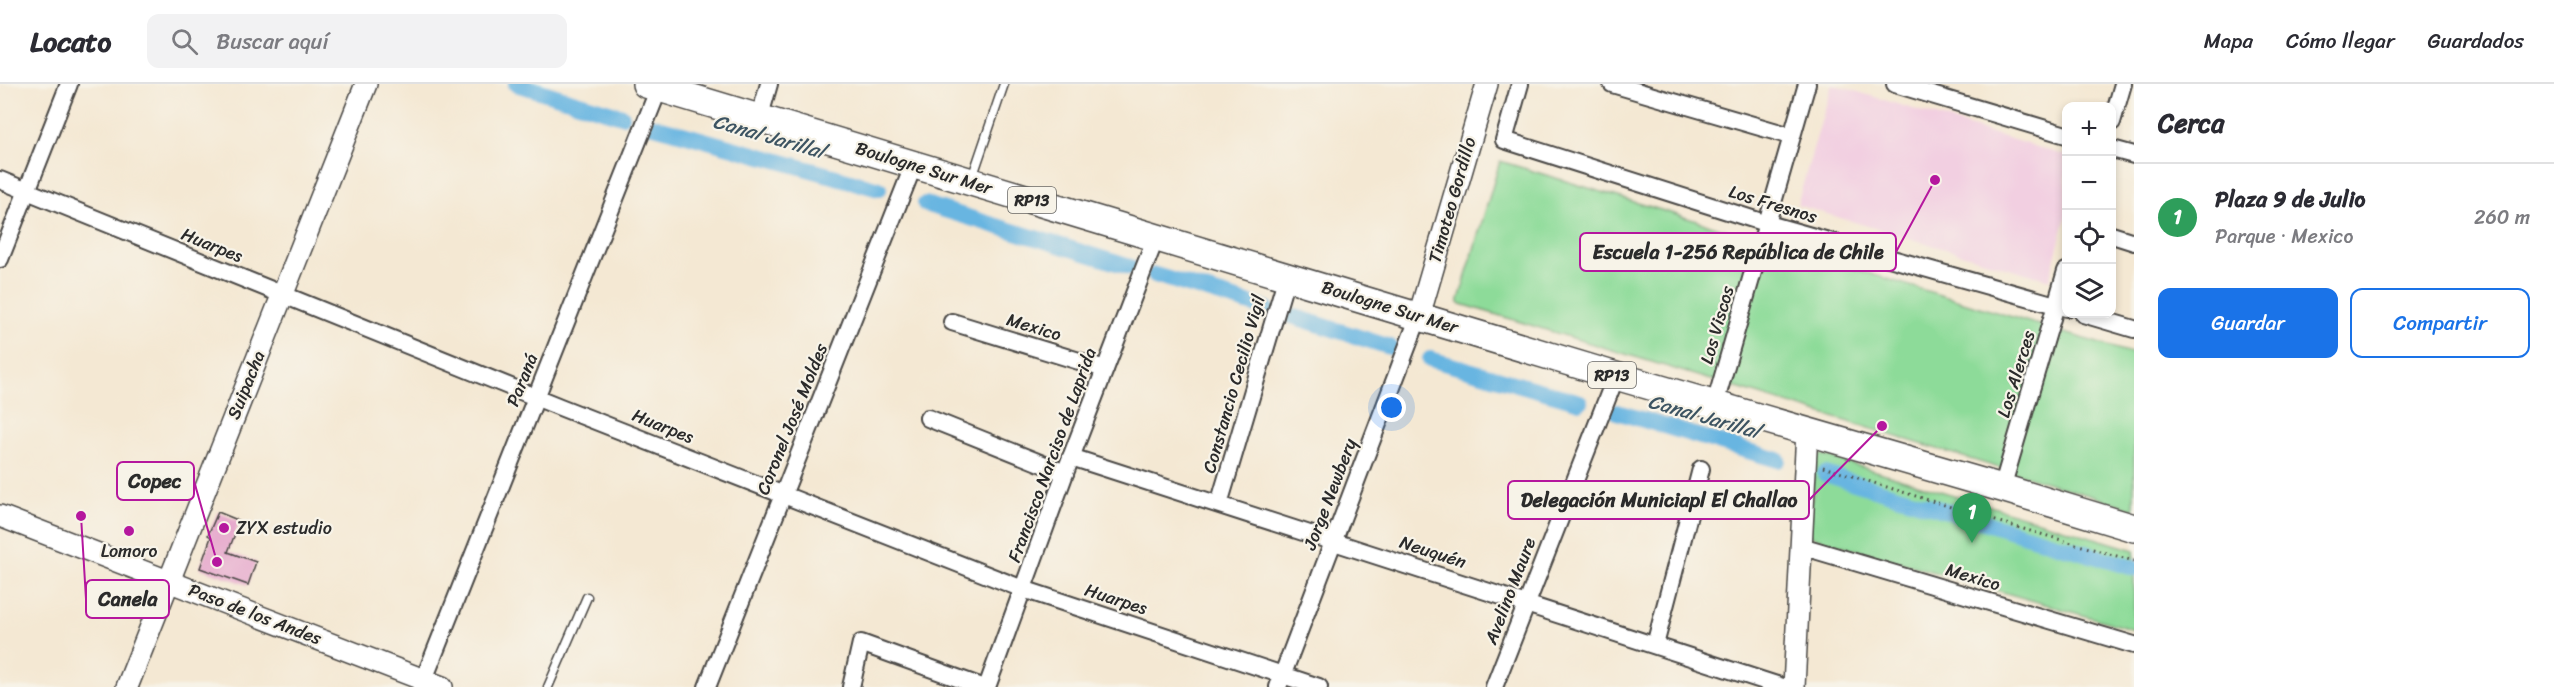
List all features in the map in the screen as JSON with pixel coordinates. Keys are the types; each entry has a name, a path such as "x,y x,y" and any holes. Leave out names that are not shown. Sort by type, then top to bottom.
{"main road":[{"name":"Boulogne Sur Mer","path":"653,86 1616,376 2134,528"}],"street":[{"path":"0,259 69,84"},
{"name":"Suipacha","path":"127,687 366,84"},
{"path":"759,119 769,84"},
{"name":"Timoteo Gordillo","path":"1419,316 1487,84"},
{"name":"Los Fresnos","path":"1520,84 1504,140 1766,223 2061,307"},
{"path":"1612,84 1791,136"},
{"name":"Los Viscos","path":"1714,405 1807,84"},
{"path":"1896,84 2062,134"},
{"path":"2116,108 2123,84"},
{"name":"Paraná","path":"429,685 653,86"},
{"path":"2116,150 2134,156"},
{"name":"Coronel José Moldes","path":"706,687 914,164"},
{"name":"Huarpes","path":"0,180 783,495 1023,589 1281,681 1319,687"},
{"path":"2116,236 2134,242"},
{"name":"Francisco Narciso de Laprida","path":"987,687 1071,457 1156,237"},
{"name":"Constancio Cecilio Vigil","path":"1219,504 1287,276"},
{"name":"Los Alerces","path":"2002,488 2061,307"},
{"name":"Jorge Newbery","path":"1281,681 1419,316"},
{"path":"2097,318 2134,329"},
{"name":"Mexico","path":"952,322 1105,369"},
{"name":"Avelino Maure","path":"1494,687 1616,376"},
{"path":"928,418 1065,473"},
{"path":"1794,687 1801,546 1817,434"},
{"name":"Neuquén","path":"1071,457 1783,687"},
{"path":"1655,645 1701,469"},
{"name":"Paso de los Andes","path":"0,516 169,580 429,685"},
{"name":"Mexico","path":"1801,546 2134,645"},
{"path":"851,687 861,644 982,687"}],"lane":[{"path":"971,182 1004,84"},
{"path":"548,687 587,597"}],"path":[{"path":"1817,434 1822,467 2134,561"}],"shaded area":[{"path":"1832,84 2062,155 2062,232 2049,280 1797,205"}],"green space":[{"path":"1500,161 2134,354 2134,509 1458,303"},
{"path":"1816,453 2134,550 2134,630 1809,536"}],"building":[{"path":"218,512 240,521 228,552 256,562 248,585 200,568 211,537 208,535"}],"waterway":[{"name":"Canal Jarillal","path":"516,84 622,116"},
{"name":"Canal Jarillal","path":"647,124 879,189"},
{"name":"Canal Jarillal","path":"925,204 1130,267"},
{"name":"Canal Jarillal","path":"1155,275 1267,309"},
{"name":"Canal Jarillal","path":"1289,315 1390,347"},
{"name":"Canal Jarillal","path":"1430,359 1580,402"},
{"name":"Canal Jarillal","path":"1617,412 1778,460"},
{"name":"Canal Jarillal","path":"1825,474 2134,568"}],"place":[{"name":"Escuela 1-256 República de Chile","path":"1935,180"},
{"name":"Delegación Municiapl El Challao","path":"1882,426"},
{"name":"Canela","path":"81,516"},
{"name":"ZYX estudio","path":"224,528"},
{"name":"Lomoro","path":"129,531"},
{"name":"Plaza 9 de Julio","path":"1972,543"},
{"name":"Copec","path":"217,562"}]}
